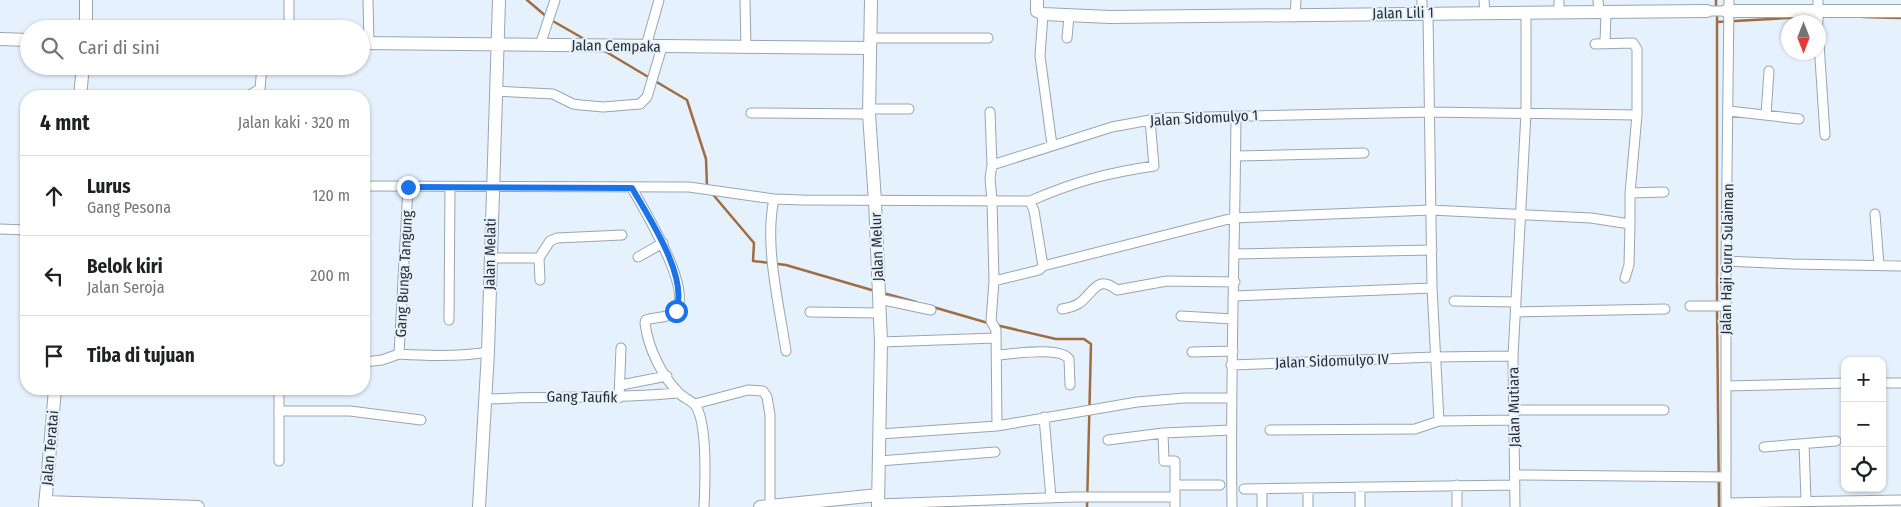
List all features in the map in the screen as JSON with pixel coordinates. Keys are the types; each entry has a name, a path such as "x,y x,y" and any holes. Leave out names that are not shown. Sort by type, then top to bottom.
{"street":[{"path":"86,0 86,20"},
{"path":"289,0 289,20"},
{"path":"367,20 368,0"},
{"name":"Jalan Melati","path":"480,507 488,352 491,187 499,0"},
{"path":"540,46 546,20 555,0"},
{"path":"646,46 659,0"},
{"path":"745,0 746,48"},
{"name":"Jalan Melur","path":"871,0 869,111 881,342 878,502"},
{"path":"1037,0 1037,11 1042,14 1040,56 1052,145"},
{"path":"1296,0 1296,16"},
{"path":"1422,0 1425,13 1430,112 1434,357 1439,421"},
{"name":"Jalan Lili 1","path":"1042,14 1069,16 1296,16 1425,13 1485,6 1526,13 1559,6 1706,11 1728,10 1792,15"},
{"path":"1601,8 1600,43 1633,43 1637,49 1638,116 1630,193 1629,265 1624,278"},
{"name":"Jalan Haji Guru Sulaiman","path":"1726,505 1726,261 1730,33 1728,10"},
{"name":"Jalan Lili 1","path":"1826,17 1901,12"},
{"path":"1513,356 1519,215 1526,113 1526,13"},
{"path":"1067,38 1069,16"},
{"path":"870,43 988,38"},
{"path":"0,39 20,40"},
{"name":"Jalan Cempaka","path":"370,44 746,48 870,43"},
{"path":"495,91 553,94 573,104 603,107 640,104 648,97 662,47"},
{"path":"1821,60 1825,135"},
{"path":"1766,115 1769,71"},
{"path":"81,90 82,75"},
{"path":"258,90 261,75"},
{"path":"750,113 909,109"},
{"path":"1729,111 1799,119"},
{"path":"990,112 992,165 990,178 994,281 991,321 996,334 997,426"},
{"name":"Jalan Sidomulyo 1","path":"992,165 1112,127 1150,120 1236,116 1430,112 1638,116"},
{"path":"1232,507 1230,430 1235,282 1233,218 1236,116"},
{"path":"370,186 702,189 774,199 1030,201 1080,180 1116,171 1154,166 1150,120"},
{"path":"1236,156 1364,152"},
{"name":"Gang Bunga Tangung","path":"370,361 382,360 399,354 408,187"},
{"path":"449,320 450,187"},
{"path":"632,188 663,243 674,271 679,304 676,311 652,318 644,323 656,358 678,393 692,403 702,431 704,507"},
{"path":"1630,193 1664,192"},
{"path":"774,199 771,256 775,271 786,351"},
{"path":"1030,201 1034,211 1043,266"},
{"path":"994,281 1039,270 1043,266 1233,218 1431,210 1591,218 1630,224"},
{"path":"1875,214 1878,265"},
{"path":"0,229 20,230"},
{"path":"540,280 539,258 550,241 557,238 622,235"},
{"path":"638,257 663,243"},
{"path":"1235,254 1432,250"},
{"path":"491,258 539,258"},
{"path":"1726,261 1901,266"},
{"path":"1062,309 1077,304 1096,286 1103,284 1111,285 1117,290 1167,281 1235,282"},
{"path":"1234,296 1432,288"},
{"path":"879,293 931,310"},
{"path":"1454,301 1516,302"},
{"path":"1690,306 1726,306"},
{"path":"1516,312 1665,308"},
{"path":"810,312 880,313"},
{"path":"1181,316 1234,319"},
{"path":"881,342 996,334"},
{"path":"619,398 621,348"},
{"path":"1192,352 1233,351"},
{"path":"399,354 429,356 488,352"},
{"path":"997,355 1052,352 1063,354 1069,359 1070,385"},
{"name":"Jalan Mutiara","path":"1434,357 1513,356 1515,507"},
{"name":"Jalan Sidomulyo IV","path":"1231,365 1434,357"},
{"path":"620,385 667,376"},
{"path":"1726,386 1841,383"},
{"path":"1886,383 1901,384"},
{"path":"692,403 748,390 762,391 767,397 770,415 765,506 1076,496 1175,497"},
{"name":"Gang Taufik","path":"485,399 538,397 619,398 678,393"},
{"name":"Jalan Teratai","path":"45,504 54,395"},
{"path":"279,395 279,461"},
{"path":"880,434 997,426 1087,410 1175,399 1231,398"},
{"path":"1514,410 1664,410"},
{"path":"279,411 350,411 421,420"},
{"path":"1044,417 1051,498"},
{"path":"1270,430 1415,429 1439,421 1514,420"},
{"path":"1108,440 1163,433 1230,430"},
{"path":"1163,433 1164,461 1175,461 1176,507"},
{"path":"1764,447 1836,441"},
{"path":"1804,444 1806,500"},
{"path":"879,461 995,452"},
{"path":"1515,476 1726,477"},
{"path":"1175,485 1220,485"},
{"path":"1456,486 1457,507"},
{"path":"1244,488 1515,486"},
{"path":"1360,487 1360,507"},
{"path":"1262,488 1262,507"},
{"path":"1308,488 1308,507"},
{"path":"1726,505 1806,500 1901,500"},
{"path":"45,504 198,507"}],"waterway":[{"path":"527,0 547,17"},
{"path":"1716,0 1716,8"},
{"path":"1717,14 1717,303"},
{"path":"1863,17 1901,18"},
{"path":"1717,22 1781,18"},
{"path":"551,20 586,40"},
{"path":"603,50 650,78"},
{"path":"655,81 687,100 706,159 707,186"},
{"path":"710,191 754,243 753,261 786,265 875,291"},
{"path":"883,293 916,302"},
{"path":"933,307 988,323"},
{"path":"1717,309 1719,507"},
{"path":"996,325 1056,339 1084,339 1091,344 1087,507"}],"route":[{"path":"408,187 632,188 663,243 674,271 679,304 676,311"}]}
